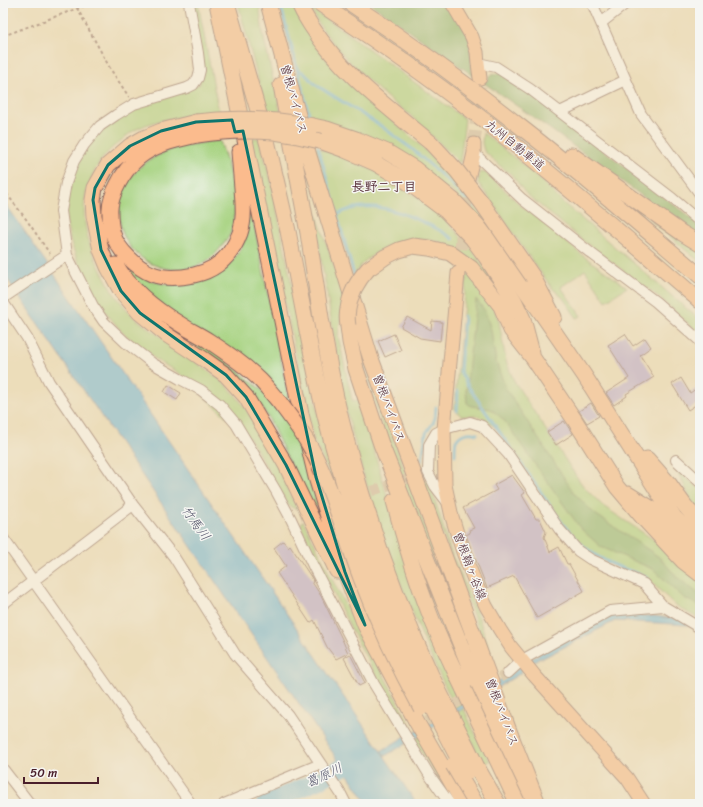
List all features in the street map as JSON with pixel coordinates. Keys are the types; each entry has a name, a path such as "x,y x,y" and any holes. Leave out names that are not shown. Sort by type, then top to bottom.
{"highway":[{"path":"213,3 220,59 238,149 244,211 241,232 233,250 220,264 204,273 185,277 166,278 151,274 135,264 122,251 113,234 110,212 114,191 127,170 138,158 151,149 216,120 271,120 313,126 356,139 387,152 415,169 453,200 477,225 507,263 584,375 674,517 700,543"},
{"path":"217,3 301,414 316,477 345,572 365,625"},
{"path":"227,3 268,145 288,231 322,405 337,463 364,547 399,637 441,727 483,804"},
{"path":"267,3 308,233 322,324 340,417 364,501 394,587 431,675 498,804"},
{"name":"曽根バイパス","path":"267,3 308,153 370,356 509,731 538,804"},
{"path":"299,3 319,37 338,61 358,81 430,143 457,171 482,203 533,277 584,375"},
{"name":"九州自動車道","path":"319,3 401,59 504,136 576,195 700,301"},
{"name":"九州自動車道","path":"350,3 384,25 448,71 522,127 590,182 700,276"},
{"path":"448,71 700,244"},
{"path":"464,804 416,721 349,596 286,465 246,397 226,375 166,335 140,314 121,291 101,250 94,216 93,200 95,188 108,165 130,146 161,131 196,128 216,132 274,132 320,141 345,150 375,163 406,181 446,211 472,238 514,300 523,319 533,358"},
{"path":"99,236 119,270 133,287 151,304 179,324 208,340 239,362 260,380 280,403 302,433 324,475 361,578 406,680 443,748 476,804"},
{"path":"525,804 381,444 356,369 350,342 347,311 351,298 361,278 368,269 385,257 413,246 450,253 471,268 501,306 511,330 533,358 617,487 683,561 700,574"},
{"path":"615,422 670,485 685,506 700,523"},
{"path":"381,444 403,533 429,612 446,652 518,804"},
{"path":"617,487 657,512 691,551 700,557"}],"main road":[{"path":"453,3 472,37 477,52 480,78"},
{"path":"468,179 474,148"},
{"name":"曽根鞘ヶ谷線","path":"458,273 444,429 445,485 452,517 463,552 486,606 500,630 534,675 627,778 644,804"}],"street":[{"path":"189,3 199,58 200,70 198,78 193,85 187,88 134,104 100,126 84,145 74,161 66,183 61,211 67,255 93,306 104,322 125,342 152,363 201,390 220,405 236,424 276,491 295,518 313,566 374,684 430,776 450,804"},
{"path":"592,3 641,114 700,194"},
{"path":"601,24 624,5 624,3"},
{"path":"478,63 496,67 530,89 672,198 700,222"},
{"path":"560,112 626,80"},
{"path":"474,148 522,199 656,302 700,341"},
{"path":"5,293 67,255"},
{"path":"3,302 27,338 49,382 133,505 174,556 236,654 288,715 341,794 346,804"},
{"path":"444,429 470,422 482,426 508,454 559,529 578,551 590,560 644,584 663,606 700,628"},
{"path":"676,460 700,482"},
{"path":"3,604 133,505"},
{"path":"3,538 191,804"},
{"path":"508,673 523,661 610,611 663,606"},
{"path":"404,733 414,729"},
{"path":"224,804 320,764"},
{"path":"3,769 30,804"}],"path":[{"path":"3,36 92,3"},
{"path":"77,8 111,70 134,104"},
{"path":"3,189 26,219 54,263"}],"highlighted area":[{"path":"232,120 235,132 243,131 316,477 345,572 365,625 286,465 246,397 226,375 140,313 121,291 101,250 93,200 95,188 108,165 130,146 161,131 196,122"}],"green space":[{"path":"192,3 198,3 220,113 166,119 146,125 131,133 111,149 97,166 86,192 84,211 89,242 97,262 113,293 128,311 136,319 222,381 246,408 265,441 297,509 288,505 251,440 179,373 158,361 122,332 98,303 79,265 70,240 66,221 71,180 78,162 85,150 100,132 119,117 138,107 200,84"},
{"path":"238,3 259,3 263,35 281,114 267,113"},
{"path":"278,3 291,3 313,41 340,74 423,148 451,177 484,218 531,286 453,192 309,119"},
{"path":"369,3 448,3 469,35 472,72 487,81 490,75 504,73 700,225 700,236 678,222 550,129"},
{"path":"311,9 337,26 465,119 460,163 409,114 385,96 353,65 324,31"},
{"path":"483,133 539,178 561,201 700,320 700,334 659,297 586,243 526,194 511,174 484,151 482,143"},
{"path":"250,138 259,138 271,181 324,444 336,482 334,483 314,441"},
{"path":"220,141 232,181 235,206 232,230 222,246 207,261 189,268 170,269 152,264 137,254 125,239 120,221 123,191 135,172 141,166 154,158 182,146"},
{"path":"315,147 334,153 383,174 434,209 455,230 475,254 516,315 453,247 442,242 418,240 405,241 393,245 371,256 362,264 353,277"},
{"path":"297,149 316,213 344,295 338,335 352,400 360,401 397,531 438,647 474,731 490,761 483,765 432,659 394,567 377,520 344,402 313,213 304,183"},
{"path":"480,172 486,173 519,204 582,255 627,287 606,301 585,270 561,287 581,316 577,318 563,298 553,289 535,265 478,183"},
{"path":"250,209 290,405 142,290 119,260 112,248 130,269 143,277 158,283 173,285 202,281 216,274 228,265 238,253 245,237"},
{"path":"648,218 679,240 700,252 700,262"},
{"path":"467,273 493,306 499,321 506,361 514,381 576,476 584,487 603,506 657,542 700,582 700,619 675,605 649,580 598,558 575,540 545,500 497,429 485,419 476,416 461,416 454,408"},
{"path":"476,299 485,311 491,330 496,362 506,389 574,493 595,514 659,557 678,578 700,595 700,606 684,598 653,569 601,547 581,529 503,419 491,409 471,406 467,403 466,391"},
{"path":"160,317 209,347 263,391 297,434 307,473 323,521 324,531 298,481 268,417 252,392 211,357 162,322"},
{"path":"356,337 456,609 455,615 388,441 367,379"},
{"path":"677,471 700,488 700,513 690,498"},
{"path":"422,480 428,481 430,484 450,549 479,618 490,652 488,654"},
{"path":"303,520 341,597 411,727 406,725 375,674 351,629 301,527"},
{"path":"417,551 485,723 452,656 416,554"},
{"path":"420,737 455,804 414,741"}],"water":[{"name":"竹馬川","path":"3,200 417,804 368,804 3,273"},
{"path":"614,615 655,616 700,622 700,626 615,621 543,658 540,658 522,670 521,673 385,756 381,751 412,732 414,733 510,674 540,653"}],"building":[{"path":"407,317 431,330 432,321 442,322 440,341 420,338 401,327"},
{"path":"394,334 401,350 385,357 378,341"},
{"path":"625,334 633,346 645,338 651,347 640,355 654,377 626,394 627,396 614,405 606,393 629,378 608,345"},
{"path":"681,378 690,393 700,386 700,402 688,410 672,384"},
{"path":"168,385 181,393 177,400 164,392"},
{"path":"591,403 599,416 587,423 579,411"},
{"path":"564,421 573,434 556,445 547,432"},
{"path":"512,475 525,493 522,495 536,519 540,519 546,532 544,537 550,552 559,547 567,564 569,564 584,591 537,618 514,576 487,588 466,535 470,533 469,530 474,528 463,508 497,490 494,485"},
{"path":"283,541 288,547 290,545 314,581 312,582 321,596 348,653 336,659 327,647 314,620 310,623 277,573 286,566 274,548"},
{"path":"350,654 365,683 359,686 344,658"}],"waterway":[{"path":"280,3 310,118"},
{"path":"297,69 304,73 316,85 381,126 412,149 447,180 473,206"},
{"path":"318,147 354,275"},
{"path":"337,215 347,210 368,207 390,210 425,223 453,239"},
{"path":"464,316 460,371 468,386 553,510 572,535 592,553 602,559 647,578"},
{"path":"457,411 458,391"},
{"path":"422,460 426,433 435,418 436,407"},
{"path":"455,455 456,441 460,436 468,433 477,434"},
{"name":"葛原川","path":"265,804 317,781 362,757"}],"tunnel":[{"path":"474,144 480,86"},
{"path":"459,268 468,179"},
{"path":"357,496 428,472"},
{"path":"300,516 330,505"},
{"path":"487,685 508,673"},
{"path":"414,729 472,694"}],"district":[{"name":"長野二丁目","path":"384,186"}]}
